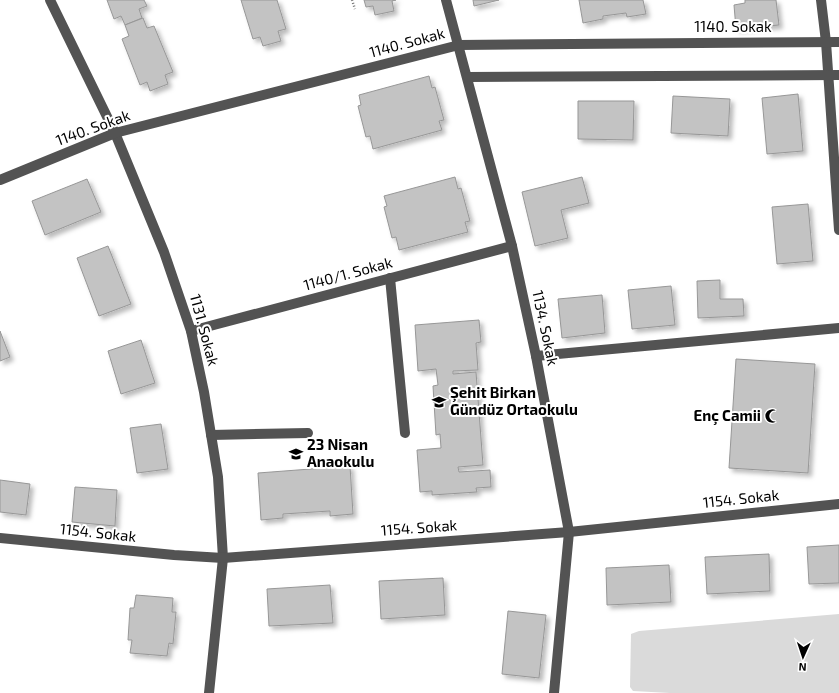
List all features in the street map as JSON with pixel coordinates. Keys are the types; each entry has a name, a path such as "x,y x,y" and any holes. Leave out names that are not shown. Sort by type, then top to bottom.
{"street":[{"name":"1131. Sokak","path":"50,0 115,133 164,252 192,331 218,477 223,558 209,693"},
{"name":"1134. Sokak","path":"446,0 468,77 512,246 536,356 568,532 554,693"},
{"path":"821,0 826,42 827,75 839,230"},
{"name":"1140. Sokak","path":"0,180 115,133 459,45 839,42"},
{"path":"468,77 839,75"},
{"name":"1140/1. Sokak","path":"192,331 512,246"},
{"path":"390,278 405,433"},
{"path":"536,356 839,328"},
{"path":"211,435 308,433"},
{"name":"1154. Sokak","path":"0,538 174,555 223,558 568,532 839,504"}],"path":[{"path":"352,0 355,9"}],"shaded area":[{"path":"839,614 839,693 670,693 633,691 630,687 631,634 639,631"}],"building":[{"path":"107,0 144,0 147,6 139,9 142,18 125,25 121,16 114,19"},
{"path":"241,0 277,0 286,29 278,31 281,41 263,46 260,37 253,39"},
{"path":"364,0 396,0 392,1 394,11 375,15 373,6 366,7"},
{"path":"473,0 499,0 474,6"},
{"path":"579,0 643,0 646,14 627,17 626,13 603,16 603,19 583,23"},
{"path":"745,0 776,0 779,25 736,29 734,5 745,3"},
{"path":"143,18 147,28 154,26 173,72 165,75 168,84 150,91 147,82 140,85 122,39 129,36 125,25"},
{"path":"429,76 432,88 435,87 444,120 439,121 442,130 373,149 370,136 366,137 358,106 361,105 359,95"},
{"path":"798,94 803,151 767,154 762,98"},
{"path":"673,96 730,99 728,136 671,133"},
{"path":"578,101 634,101 633,140 578,139"},
{"path":"455,177 458,189 461,188 470,221 465,222 468,232 399,250 396,237 392,238 384,207 387,206 384,196"},
{"path":"582,177 589,203 561,210 568,238 535,246 522,192"},
{"path":"87,179 101,212 45,235 32,201"},
{"path":"808,204 813,261 777,264 772,207"},
{"path":"108,246 131,304 99,316 77,258"},
{"path":"720,280 720,299 743,299 744,316 698,318 697,281"},
{"path":"671,286 675,325 632,329 628,290"},
{"path":"602,295 605,333 562,338 558,299"},
{"path":"479,320 481,342 476,343 478,370 453,371 453,374 476,372 483,465 458,467 459,472 490,470 491,487 476,488 477,492 432,495 432,491 420,492 417,450 441,448 440,434 436,435 433,386 438,385 436,369 418,371 415,325"},
{"path":"0,331 10,357 0,361"},
{"path":"141,340 155,383 121,394 108,351"},
{"name":"Enç Camii","path":"736,359 815,364 808,473 729,468"},
{"path":"161,424 168,469 137,473 130,428"},
{"path":"350,466 353,514 330,516 330,511 283,514 283,518 261,520 258,473"},
{"path":"0,480 30,484 26,515 0,512"},
{"path":"75,487 117,490 115,526 72,522"},
{"path":"839,545 839,583 809,584 807,547"},
{"path":"769,554 770,591 707,594 705,557"},
{"path":"669,565 671,602 607,605 606,568"},
{"path":"443,578 445,615 381,619 379,581"},
{"path":"330,585 333,623 269,626 267,589"},
{"path":"136,595 173,598 172,612 176,612 173,644 169,643 167,656 130,653 132,640 128,640 130,608 134,608"},
{"path":"508,611 546,615 539,678 502,674"}],"place":[{"name":"Şehit Birkan Gündüz Ortaokulu","path":"439,402"},
{"name":"Enç Camii","path":"772,416"},
{"name":"23 Nisan Anaokulu","path":"296,454"}]}
